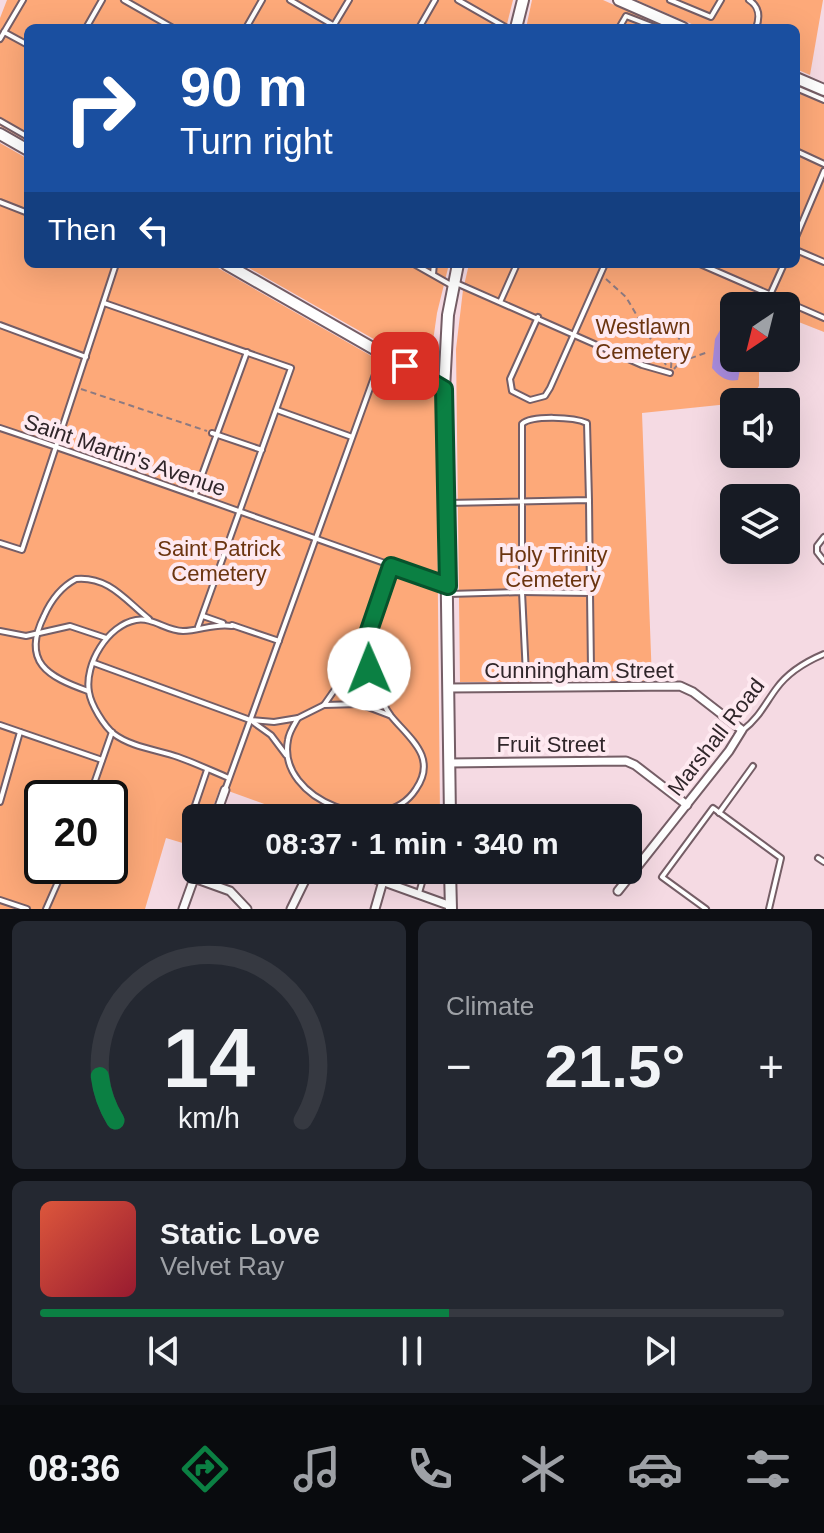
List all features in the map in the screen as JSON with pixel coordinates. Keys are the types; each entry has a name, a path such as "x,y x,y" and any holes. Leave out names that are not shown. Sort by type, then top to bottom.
{"main road":[{"path":"517,24 523,0"},
{"path":"619,0 674,24"},
{"path":"800,80 824,90"},
{"path":"0,134 24,148"},
{"path":"233,268 444,389"},
{"path":"450,804 444,389 446,328 457,268"},
{"path":"450,884 451,907"}],"street":[{"name":"Cunningham Street","path":"449,688 680,686 693,692 742,730"},
{"name":"Marshall Road","path":"642,861 742,730"},
{"name":"Fruit Street","path":"449,763 626,761 687,805"},
{"path":"220,804 225,790"},
{"path":"183,909 192,884"},
{"path":"216,884 230,891 247,909"},
{"path":"291,909 303,884"},
{"path":"375,909 382,884"},
{"path":"391,884 451,907"},
{"name":"Marshall Road","path":"618,891 624,884"}],"lane":[{"path":"0,39 23,0"},
{"path":"88,24 102,0"},
{"path":"124,0 166,24"},
{"path":"248,24 262,0"},
{"path":"290,0 330,24"},
{"path":"337,24 349,0"},
{"path":"421,24 435,0"},
{"path":"458,0 500,24"},
{"path":"670,0 711,17 721,0"},
{"path":"751,0 759,12 757,24"},
{"path":"621,24 626,16 647,24"},
{"path":"4,32 24,43"},
{"path":"800,90 824,100"},
{"path":"0,121 24,135"},
{"path":"800,153 824,164"},
{"path":"800,228 824,171"},
{"path":"0,202 24,211"},
{"path":"800,252 824,262"},
{"path":"0,543 22,550 115,268"},
{"path":"426,268 454,284 501,300 642,365 670,373"},
{"path":"433,274 434,268"},
{"path":"501,300 515,268"},
{"path":"538,317 509,386 530,400 545,396 603,268"},
{"path":"709,268 763,292"},
{"path":"771,292 782,268"},
{"path":"104,303 291,368 198,627"},
{"path":"800,308 824,318"},
{"path":"0,325 86,357"},
{"path":"195,494 247,352"},
{"path":"225,790 383,353"},
{"path":"277,410 352,437"},
{"path":"529,419 579,420 587,423 591,669 588,675 530,677 525,671 523,501 522,424 529,419"},
{"name":"Saint Martin's Avenue","path":"0,428 195,494 448,590"},
{"path":"215,434 262,450"},
{"path":"447,503 589,500"},
{"path":"824,537 817,546 817,552 824,561"},
{"path":"324,705 363,648 391,566"},
{"path":"89,691 60,681 42,666 36,652 36,633 55,597 69,583 85,578 110,586 151,620 178,630 217,624 232,626"},
{"path":"448,590 590,593"},
{"path":"203,616 279,641"},
{"path":"151,620 130,622 106,638 94,663 89,691 112,732 128,741 229,778"},
{"path":"0,631 20,636 70,626 106,638"},
{"path":"298,718 287,742 288,757 310,793 336,808 368,813 399,806 416,790 423,773 423,760 413,738 391,716 377,689 363,648"},
{"name":"Marshall Road","path":"742,730 755,721 789,674 824,654"},
{"path":"94,663 250,720 274,722 298,718 324,705 360,704 391,716"},
{"path":"250,720 271,735 288,757"},
{"path":"0,725 102,760"},
{"path":"0,802 20,732"},
{"path":"95,780 112,732"},
{"path":"719,813 753,766"},
{"path":"195,804 207,770"},
{"path":"706,909 662,877 713,808 781,858 769,909"},
{"path":"818,858 824,862"},
{"path":"46,909 57,884"},
{"path":"419,894 422,884"},
{"path":"0,900 27,909"}],"path":[{"path":"601,274 626,297 670,373"},
{"path":"670,373 672,353 686,324"},
{"path":"670,373 680,362 708,352"},
{"path":"76,388 215,434"}],"green space":[{"path":"7,0 513,0 507,24 24,24 24,140 0,126 0,18"},
{"path":"532,0 603,0 657,24 527,24"},
{"path":"636,0 823,0 810,75 800,71 800,24 692,24"},
{"path":"800,87 824,97 824,332 800,323 800,292 720,292 720,372 759,372 759,386 720,388 720,405 642,413 652,681 460,682 456,349 468,268 800,268"},
{"name":"Saint Patrick Cemetery","path":"0,143 24,157 24,268 218,268 436,393 440,804 264,804 220,788 214,804 182,804 182,843 166,838 145,909 0,909"},
{"path":"249,268 448,268 430,362 414,362"}],"shaded area":[{"path":"720,330 720,372 739,372 738,380 724,378 712,368 715,339"}],"route":[{"path":"369,669 363,648 391,566 448,586 444,389 405,366"}],"park label":[{"name":"Westlawn Cemetery","path":"643,338"},
{"name":"Holy Trinity Cemetery","path":"553,566"}]}
